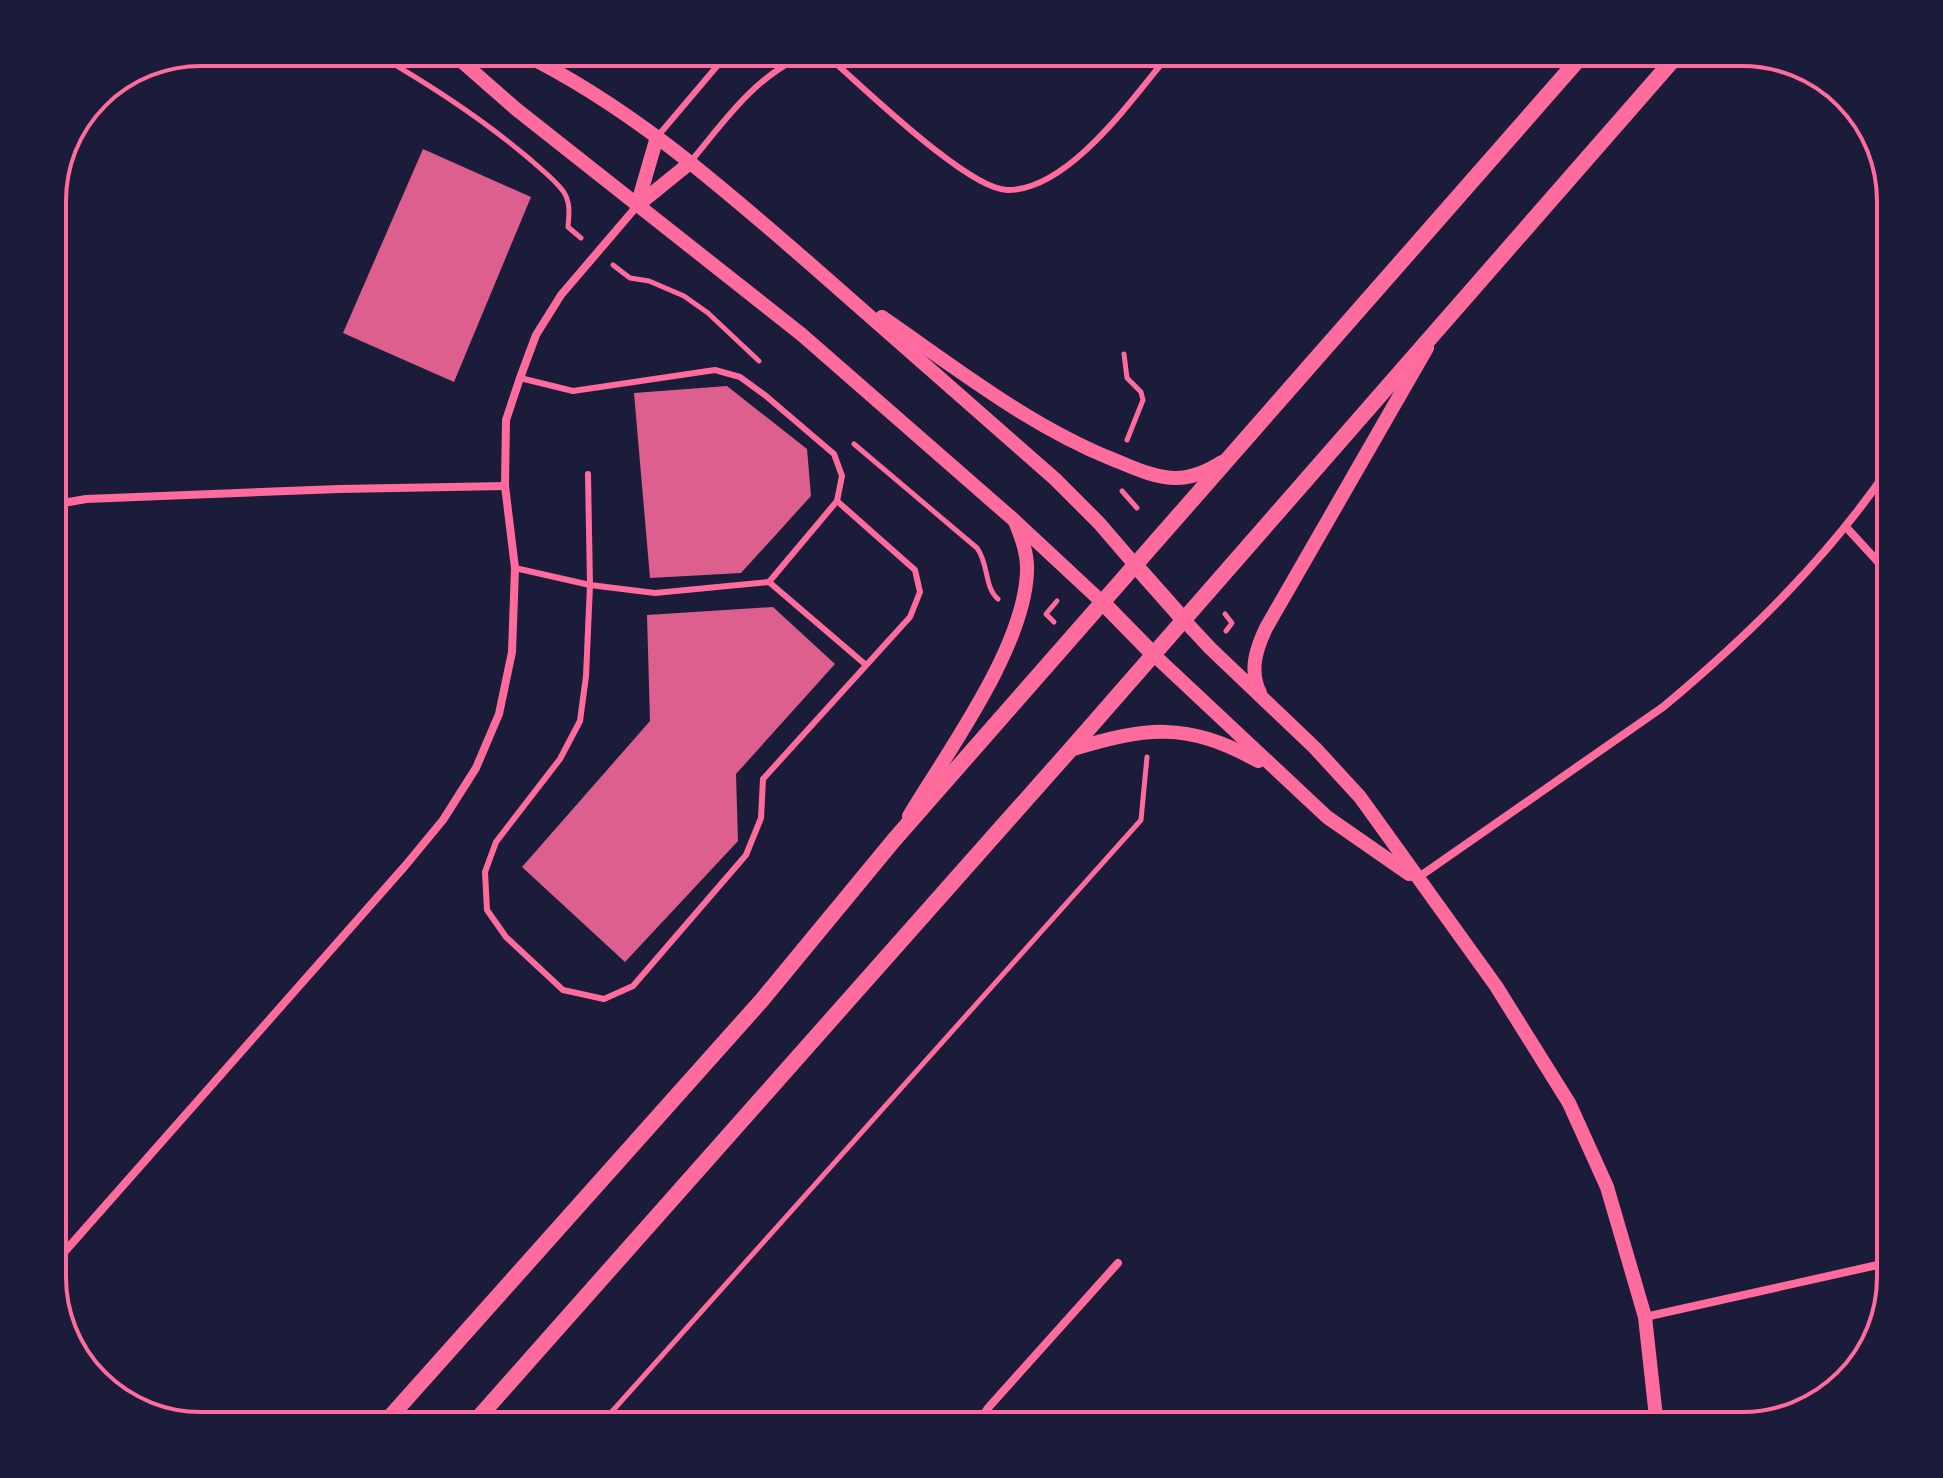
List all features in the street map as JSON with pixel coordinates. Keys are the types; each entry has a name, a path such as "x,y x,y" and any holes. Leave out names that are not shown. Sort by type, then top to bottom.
{"main road":[{"path":"394,1412 762,1000 894,840 1573,66"},
{"path":"483,1412 1070,750 1668,66"},
{"path":"1136,566 1183,619"},
{"path":"1103,603 1153,654"}],"street":[{"path":"467,66 516,109 801,334 1015,521 1103,603"},
{"path":"544,66 603,100 691,162 1055,479 1136,566"},
{"path":"637,206 657,137"},
{"path":"66,1250 443,820 476,768 499,714 512,652 515,568 505,486 506,420 520,378 536,335 561,295 637,206 691,162"},
{"path":"832,283 1041,425 1077,445 1140,470 1171,478 1196,475 1231,457"},
{"path":"1267,704 1257,689 1254,672 1261,638 1435,334"},
{"path":"1416,879 1663,707 1760,621 1817,561 1877,484"},
{"path":"66,503 102,498 505,486"},
{"path":"894,840 981,697 1012,632 1024,595 1027,568 1015,521"},
{"path":"1846,527 1877,561"},
{"path":"1183,619 1349,784 1496,986 1569,1103 1607,1187 1645,1317 1655,1412"},
{"path":"1153,654 1290,785"},
{"path":"1070,750 1140,732 1173,731 1197,735 1232,748 1267,767 1327,817 1416,879"},
{"path":"985,1412 1118,1263"},
{"path":"1645,1317 1877,1265"}],"lane":[{"path":"657,137 717,66"},
{"path":"691,162 757,84 781,66"},
{"path":"839,66 975,180 1006,191 1059,173 1089,149 1159,66"},
{"path":"515,568 590,585 655,593 769,582 837,501 842,476 834,454 740,377 715,370 573,391 520,378"},
{"path":"588,474 590,585 586,676 580,721 560,759 496,842 485,872 487,910 506,937 563,990 604,999 633,986 746,855 761,818 763,779 910,617 920,592 915,570 837,501"},
{"path":"769,582 866,665"}],"path":[{"path":"398,66 430,84 513,145 551,178 569,203 568,227 576,234"},
{"path":"1124,354 1127,378 1141,392 1143,400 1125,444"},
{"path":"1122,485 1122,492 1148,516"},
{"path":"1128,520 1137,508"},
{"path":"1055,623 1046,614 1057,601"},
{"path":"612,1412 1141,820 1148,748"}],"building":[{"path":"423,149 531,197 454,382 343,333"},
{"path":"727,386 807,449 811,496 741,573 650,578 634,393"},
{"path":"773,607 835,664 736,774 738,841 625,962 522,867 650,721 647,615"}]}
